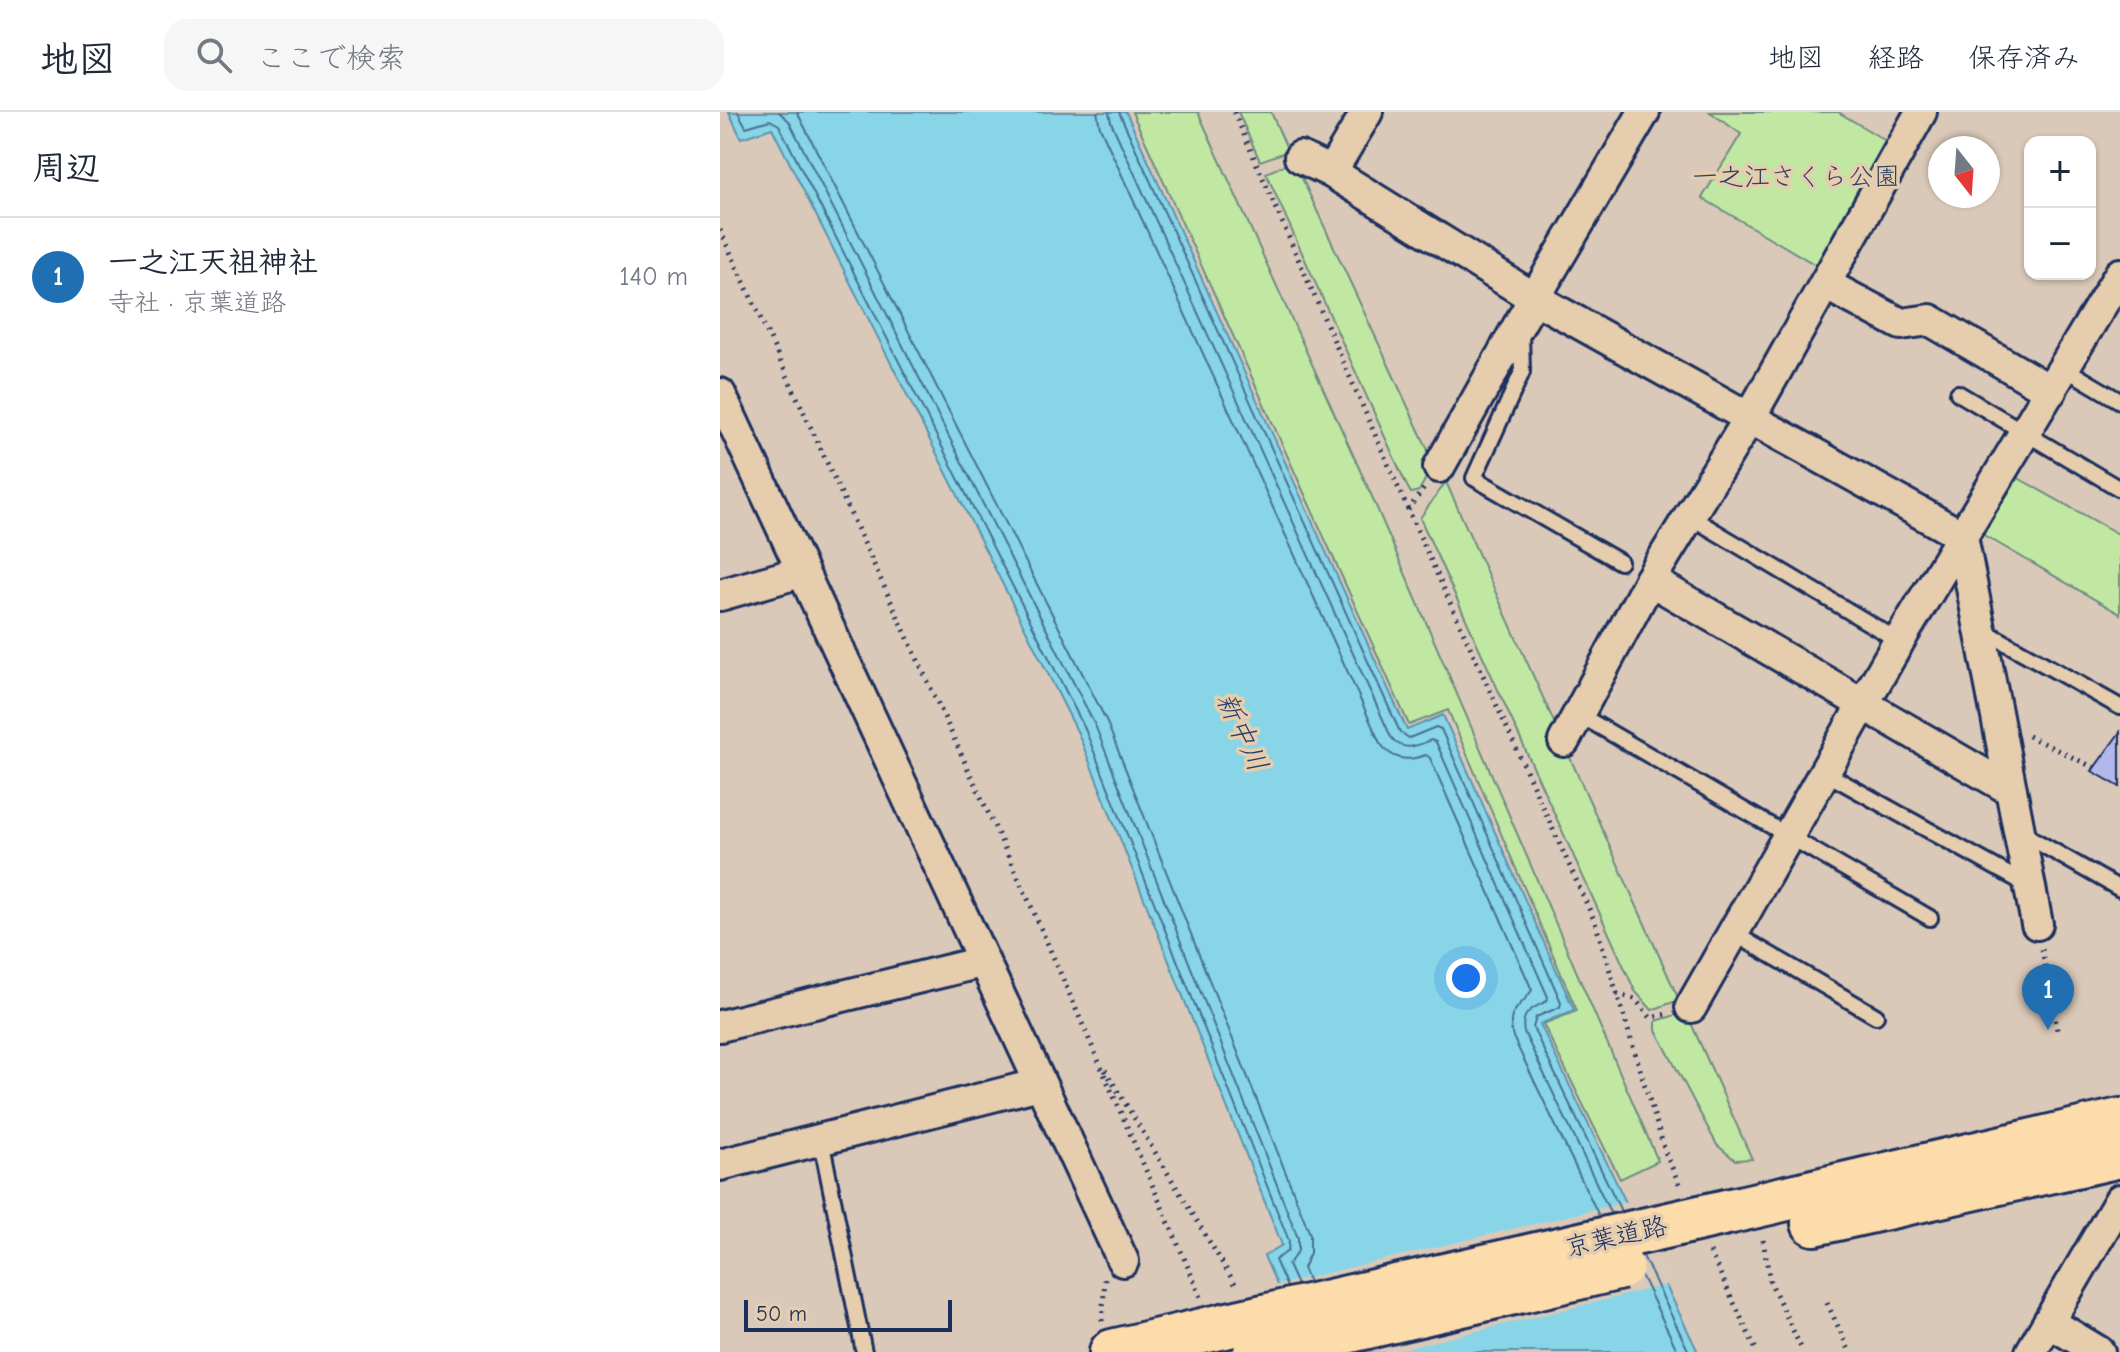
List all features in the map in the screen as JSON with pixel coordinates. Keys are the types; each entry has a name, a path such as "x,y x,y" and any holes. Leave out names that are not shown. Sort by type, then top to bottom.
{"highway":[{"name":"京葉道路","path":"1737,1234 2120,1121"},
{"name":"京葉道路","path":"1112,1352 1230,1316 1737,1234 2120,1155"}],"street":[{"path":"1331,172 1367,112"},
{"path":"1439,467 1644,112"},
{"path":"1564,741 1650,580 1749,419 1921,112"},
{"path":"1300,157 1331,172 1528,309 1749,419 1962,536"},
{"path":"1691,1007 1899,641 2120,274"},
{"path":"1825,284 1901,324 1930,320 2057,380"},
{"path":"720,394 1123,1261"},
{"path":"1962,536 2037,924"},
{"path":"720,595 801,572"},
{"path":"1650,580 2011,790"},
{"path":"720,1026 982,962"},
{"path":"720,1165 1040,1084"},
{"path":"2031,1352 2120,1200"},
{"path":"2049,1322 2099,1352"}],"lane":[{"path":"1528,309 1522,372 1474,478 1620,562"},
{"path":"2057,380 2120,401"},
{"path":"1958,393 2120,489"},
{"path":"1689,516 1899,641"},
{"path":"1980,628 2120,707"},
{"path":"1578,714 1930,918"},
{"path":"1824,772 2030,886"},
{"path":"2019,832 2120,889"},
{"path":"1733,933 1876,1016"},
{"path":"821,1140 864,1352"}],"path":[{"path":"1234,112 1408,510 1595,922 1666,1154 1684,1195"},
{"path":"720,230 1032,908 1094,1052 1230,1316"},
{"path":"1998,722 2095,768"},
{"path":"2037,924 2057,1030"},
{"path":"1617,994 1635,999 1651,1018 1691,1007"},
{"path":"1094,1052 1230,1316"},
{"path":"1737,1234 1757,1352"},
{"path":"1737,1234 1770,1281 1803,1352"},
{"path":"1827,1303 1850,1352"}],"green space":[{"path":"1132,112 1198,112 1373,499 1658,1161 1620,1179 1543,1024 1577,1011 1448,710 1409,725"},
{"path":"1238,112 1271,112 1288,151 1260,161"},
{"name":"一之江さくら公園","path":"1710,112 1838,112 1891,144 1821,268 1702,198 1741,134"},
{"path":"1294,161 1434,463 1419,491 1411,493 1407,486 1266,173"},
{"path":"2018,478 2120,535 2120,614 1982,534"},
{"path":"1446,482 1679,1000 1652,1010 1635,991 1420,518"},
{"path":"1686,1012 1752,1159 1735,1160 1717,1145 1656,1030 1656,1021"}],"water":[{"name":"新中川","path":"729,112 1126,112 1407,730 1443,715 1574,1010 1540,1024 1698,1352 1307,1352 1264,1256 1282,1245 1078,733 772,128 741,138"}],"pier":[{"path":"1630,1201 1670,1284 1391,1352 1303,1352 1273,1286"}],"building":[{"path":"2120,732 2120,787 2092,771"}],"place":[{"name":"一之江天祖神社","path":"2048,1030"}]}
